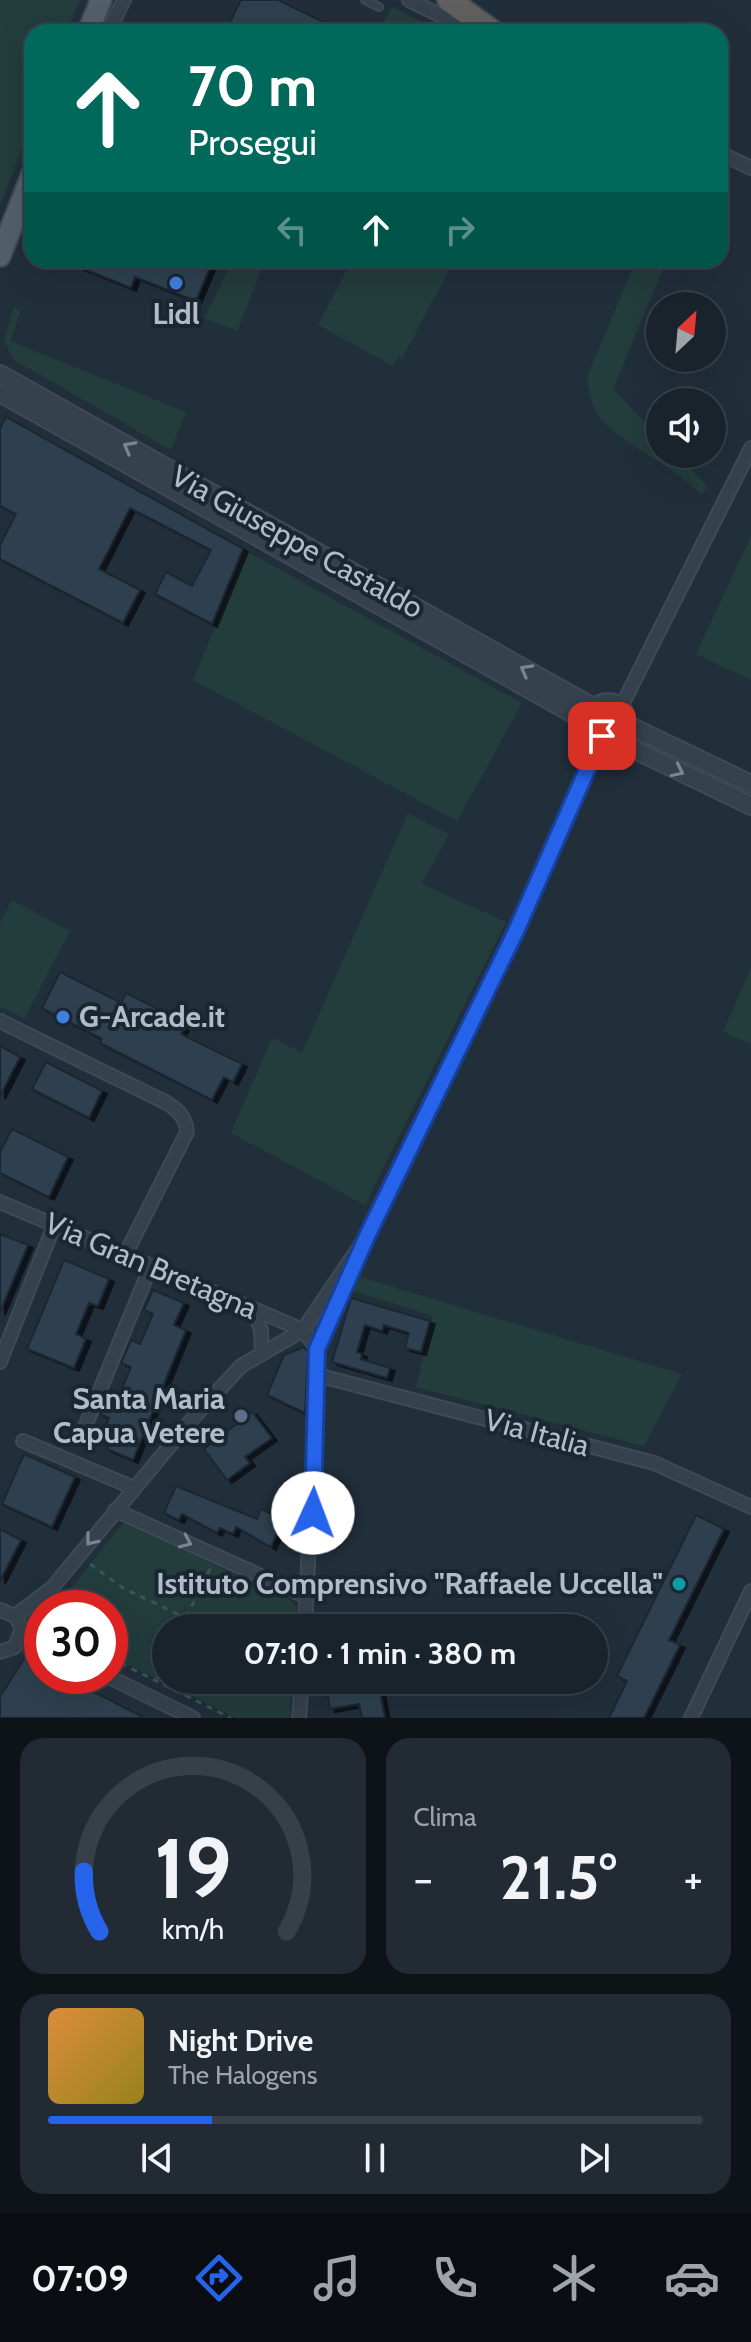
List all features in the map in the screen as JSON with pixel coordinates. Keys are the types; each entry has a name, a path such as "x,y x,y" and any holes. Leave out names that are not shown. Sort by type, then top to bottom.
{"highway":[{"path":"449,0 482,24"}],"main road":[{"path":"91,24 101,0"},
{"path":"0,256 24,194"}],"street":[{"path":"112,24 124,0"},
{"path":"409,0 458,24"},
{"path":"728,157 751,168"},
{"name":"Via Giuseppe Castaldo","path":"0,374 599,726"},
{"name":"Via Giuseppe Castaldo","path":"0,393 599,726"},
{"path":"599,726 619,734 623,715 751,448"},
{"path":"306,1614 317,1349 368,1234 516,931 599,726 605,702 623,715 751,784"},
{"path":"599,726 751,806"},
{"path":"0,1021 167,1103 181,1113 187,1132 124,1257"},
{"name":"Via Gran Bretagna","path":"0,1202 150,1268 303,1330"},
{"path":"0,1362 54,1226"},
{"path":"15,1616 52,1588 115,1510 241,1366 303,1330 368,1234"},
{"path":"82,1434 150,1268"},
{"path":"254,1310 261,1330 262,1354"},
{"path":"303,1330 317,1349"},
{"name":"Via Italia","path":"317,1375 654,1463 751,1507"},
{"path":"23,1441 134,1488"},
{"path":"115,1510 307,1597"},
{"path":"691,1718 751,1591"},
{"path":"0,1610 15,1616 22,1635 15,1647 0,1652"},
{"path":"128,1686 193,1718"},
{"path":"299,1718 301,1694"}],"lane":[{"path":"365,0 379,7"}],"path":[{"path":"188,1614 212,1563"},
{"path":"90,1564 123,1588 178,1614"},
{"path":"128,1667 231,1718"}],"green space":[{"path":"0,0 80,0 70,24 24,24 24,144 0,206"},
{"path":"392,7 426,24 382,24"},
{"path":"229,268 262,268 237,331 204,318"},
{"path":"348,268 450,268 402,359 398,357 393,366 318,325"},
{"path":"633,268 664,268 654,292 646,292 646,310 613,389 646,423 646,454 611,429 601,419 591,399 587,377"},
{"path":"14,307 21,311 10,341 186,412 171,450 14,360 4,340"},
{"path":"668,468 690,468 707,485 702,495 690,484"},
{"path":"751,536 751,680 696,654"},
{"path":"246,551 522,703 457,821 193,680"},
{"path":"408,813 449,834 422,884 506,922 365,1205 231,1133 272,1038 302,1053"},
{"path":"12,900 70,931 24,1019 0,1006 0,924"},
{"path":"751,967 751,1044 723,1032"},
{"path":"360,1277 682,1374 644,1446 416,1387 433,1316 353,1291"},
{"path":"124,1522 290,1600 297,1607 297,1614 152,1614 152,1677 128,1665 128,1590 69,1590"},
{"path":"188,1694 291,1694 289,1718 237,1718"}],"building":[{"path":"241,0 278,0 328,24 229,24"},
{"name":"Lidl","path":"82,268 210,268 196,301 135,277 131,288"},
{"path":"6,417 243,549 212,624 155,594 166,572 192,586 211,550 130,508 99,569 140,590 123,623 0,559 0,545 16,514 0,506 0,428"},
{"path":"60,972 121,1003 126,993 186,1023 181,1034 242,1064 233,1082 224,1077 212,1100 100,1043 102,1039 42,1008"},
{"path":"0,1046 20,1057 0,1096"},
{"path":"46,1062 102,1091 89,1118 32,1089"},
{"path":"12,1129 68,1157 49,1197 0,1173 0,1152"},
{"path":"0,1234 28,1245 0,1312"},
{"path":"64,1260 109,1279 98,1306 89,1303 76,1334 86,1339 74,1368 27,1349"},
{"path":"153,1290 184,1303 174,1325 186,1330 133,1460 107,1449 115,1432 105,1428 109,1418 100,1414 110,1389 120,1393 131,1367 121,1363 131,1340 140,1344 153,1314 144,1310"},
{"path":"351,1298 430,1321 421,1352 405,1348 409,1333 384,1325 382,1331 365,1325 357,1352 362,1354 361,1359 390,1368 387,1378 332,1362"},
{"path":"304,1347 308,1352 305,1413 267,1395 284,1355"},
{"path":"252,1412 272,1438 245,1457 250,1463 227,1480 204,1449"},
{"path":"24,1454 75,1477 52,1527 2,1504"},
{"path":"176,1486 257,1519 261,1509 284,1519 271,1547 236,1527 233,1534 220,1528 217,1533 182,1514 179,1520 164,1513"},
{"name":"Istituto Comprensivo \"Raffaele Uccella\"","path":"696,1515 724,1529 669,1640 680,1645 644,1718 609,1718 627,1681 617,1676"},
{"path":"0,1529 21,1540 0,1581"},
{"path":"24,1659 24,1694 98,1694 145,1718 0,1718 0,1697"},
{"path":"327,1694 381,1694 385,1718 362,1718 359,1704 330,1709"}],"place":[{"name":"Lidl","path":"176,283"},
{"name":"G-Arcade.it","path":"63,1017"},
{"name":"Santa Maria Capua Vetere","path":"241,1416"},
{"name":"Istituto Comprensivo \"Raffaele Uccella\"","path":"679,1584"}],"route":[{"path":"313,1513 317,1349 368,1234 516,931 602,736"}]}
